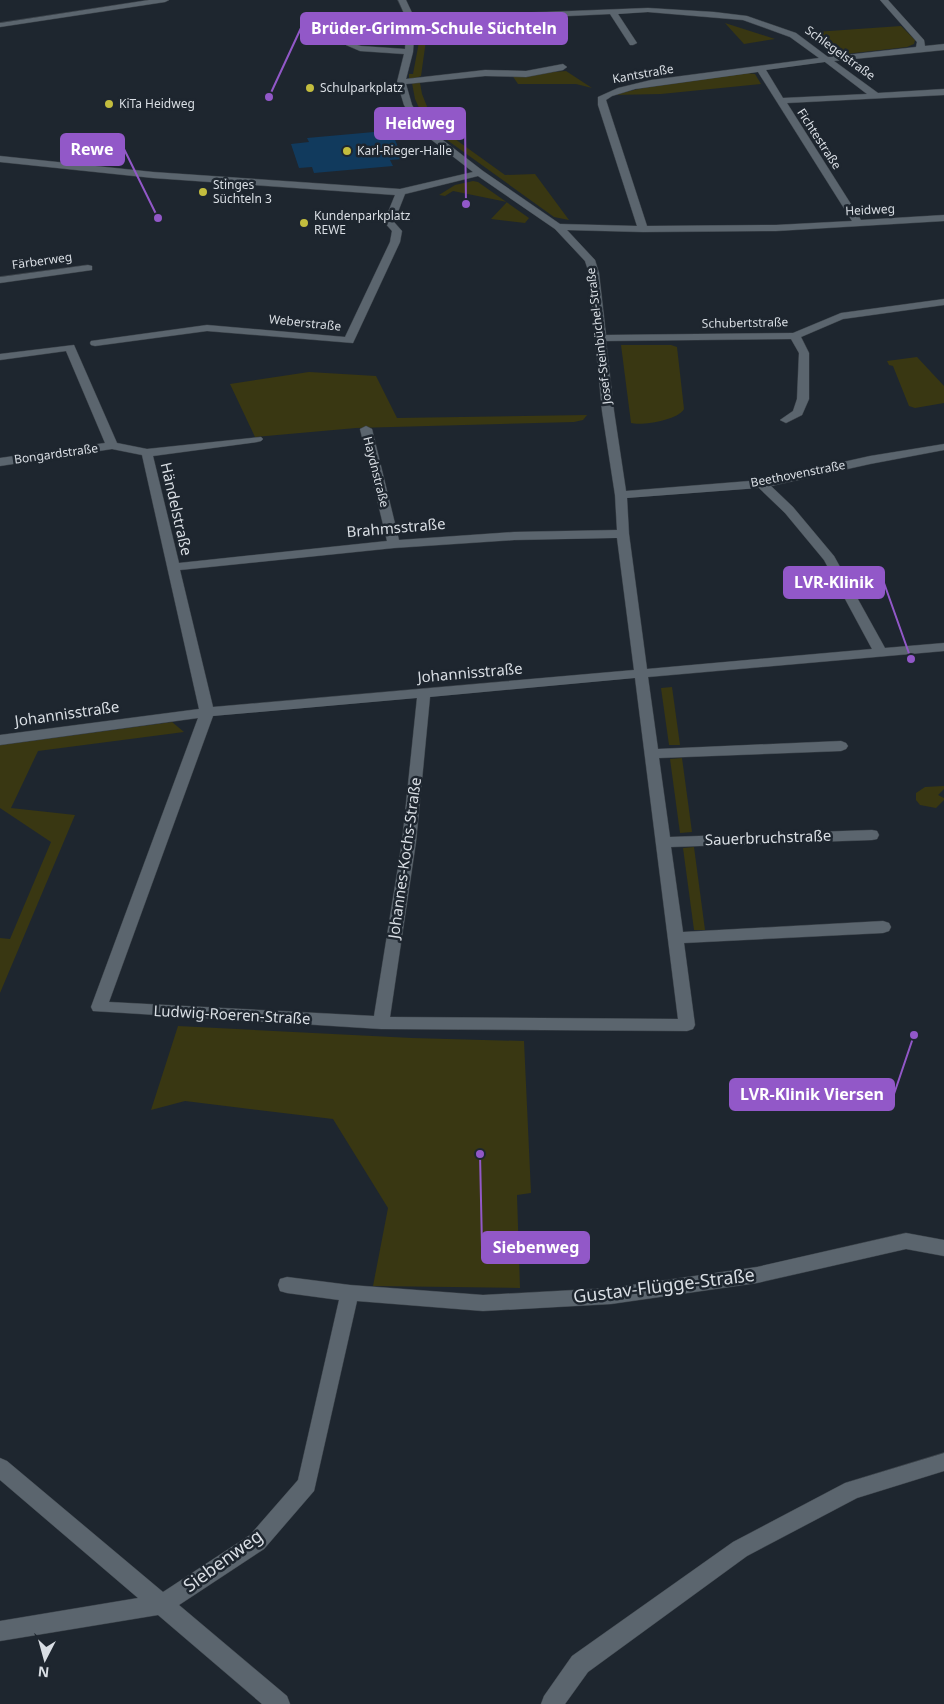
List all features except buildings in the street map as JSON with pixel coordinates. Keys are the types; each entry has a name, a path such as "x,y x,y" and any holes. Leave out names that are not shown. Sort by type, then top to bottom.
{"street":[{"path":"0,25 165,0"},
{"path":"402,0 411,20 409,52 401,82 485,73 526,74 563,67"},
{"path":"884,0 921,42 920,49"},
{"name":"Schlegelstraße","path":"411,20 612,11 715,10 793,35 827,58 875,95"},
{"path":"612,11 633,43"},
{"path":"520,15 536,38"},
{"path":"350,45 360,48 409,52"},
{"name":"Kantstraße","path":"643,229 601,99 606,94 627,88 827,58 944,47"},
{"name":"Fichtestraße","path":"760,68 858,223"},
{"name":"Josef-Steinbüchel-Straße","path":"401,82 408,105 423,129 480,173 558,227 590,260 598,305 608,411 621,495 623,534 642,675"},
{"path":"780,101 944,92"},
{"path":"0,158 153,175 400,192 480,173"},
{"name":"Weberstraße","path":"95,343 207,328 349,342 395,242 397,231 389,222 399,200 400,192"},
{"name":"Heidweg","path":"558,227 643,229 776,228 944,218"},
{"name":"Färberweg","path":"0,280 88,268"},
{"name":"Schubertstraße","path":"601,338 795,336 840,316 944,302"},
{"path":"786,420 798,413 803,399 804,353 795,336"},
{"path":"0,357 70,347 112,446"},
{"name":"Haydnstraße","path":"366,429 394,544"},
{"path":"147,453 257,439"},
{"name":"Händelstraße","path":"112,446 147,453 207,712"},
{"name":"Bongardstraße","path":"0,462 112,446"},
{"name":"Beethovenstraße","path":"621,495 762,484 870,460 944,447"},
{"path":"762,484 790,510 830,559 880,652"},
{"name":"Brahmsstraße","path":"173,567 394,544 514,536 623,534"},
{"name":"Johannisstraße","path":"0,740 207,712 944,647"},
{"path":"642,675 676,938 883,927"},
{"name":"Johannes-Kochs-Straße","path":"381,1023 409,842 424,693"},
{"name":"Ludwig-Roeren-Straße","path":"207,712 99,1007 381,1023 687,1025 676,938"},
{"path":"651,754 840,746"},
{"name":"Sauerbruchstraße","path":"663,842 872,835"},
{"name":"Gustav-Flügge-Straße","path":"350,1293 483,1302 611,1296 757,1275 906,1241 944,1248"},
{"path":"287,1285 350,1293"},
{"name":"Siebenweg","path":"163,1604 257,1542 307,1484 350,1293"},
{"path":"552,1704 580,1664 740,1549 852,1490 944,1462"},
{"path":"0,1467 279,1704"},
{"path":"0,1630 163,1604"}],"shaded area":[{"path":"725,23 775,39 744,44"},
{"path":"422,26 428,26 421,76 409,78 409,74 413,74"},
{"path":"901,26 915,40 914,44 907,47 837,55 805,35 815,32"},
{"path":"566,71 592,88 576,84 518,84 512,75"},
{"path":"747,73 755,74 761,84 661,94 612,95 643,88"},
{"path":"416,82 420,83 428,109 420,110 415,99 412,83 408,83"},
{"path":"432,115 448,134 505,175 535,174 569,220 554,217 447,140 425,117"},
{"path":"473,181 478,182 506,202 453,191 445,196 439,195 455,185"},
{"path":"507,202 529,218 525,223 491,219"},
{"path":"621,345 671,345 677,347 684,409 680,413 659,421 643,424 631,423"},
{"path":"917,357 944,386 944,403 915,408 909,406 893,366 889,365 887,361"},
{"path":"309,372 376,376 397,418 587,415 583,420 574,422 356,428 255,437 230,384"},
{"path":"672,687 680,745 669,745 661,688"},
{"path":"172,722 184,732 38,751 11,808 75,815 0,993 0,938 10,939 51,842 0,808 0,745"},
{"path":"682,758 692,832 680,833 670,759"},
{"path":"944,786 944,789 938,795 944,798 944,800 936,808 920,805 916,800 916,793 925,787"},
{"path":"694,847 705,930 694,930 683,848"},
{"path":"178,1026 412,1038 524,1041 531,1193 517,1195 520,1288 373,1286 388,1208 333,1119 185,1101 151,1110"}],"place":[{"name":"Schulparkplatz","path":"310,88"},
{"name":"Brüder-Grimm-Schule Süchteln","path":"269,97"},
{"name":"KiTa Heidweg","path":"109,104"},
{"name":"Karl-Rieger-Halle","path":"347,151"},
{"name":"Stinges Süchteln 3","path":"203,192"},
{"name":"Heidweg","path":"466,204"},
{"name":"Rewe","path":"158,218"},
{"name":"Kundenparkplatz REWE","path":"304,223"},
{"name":"LVR-Klinik","path":"911,659"},
{"name":"LVR-Klinik Viersen","path":"914,1035"},
{"name":"Siebenweg","path":"480,1154"}]}
